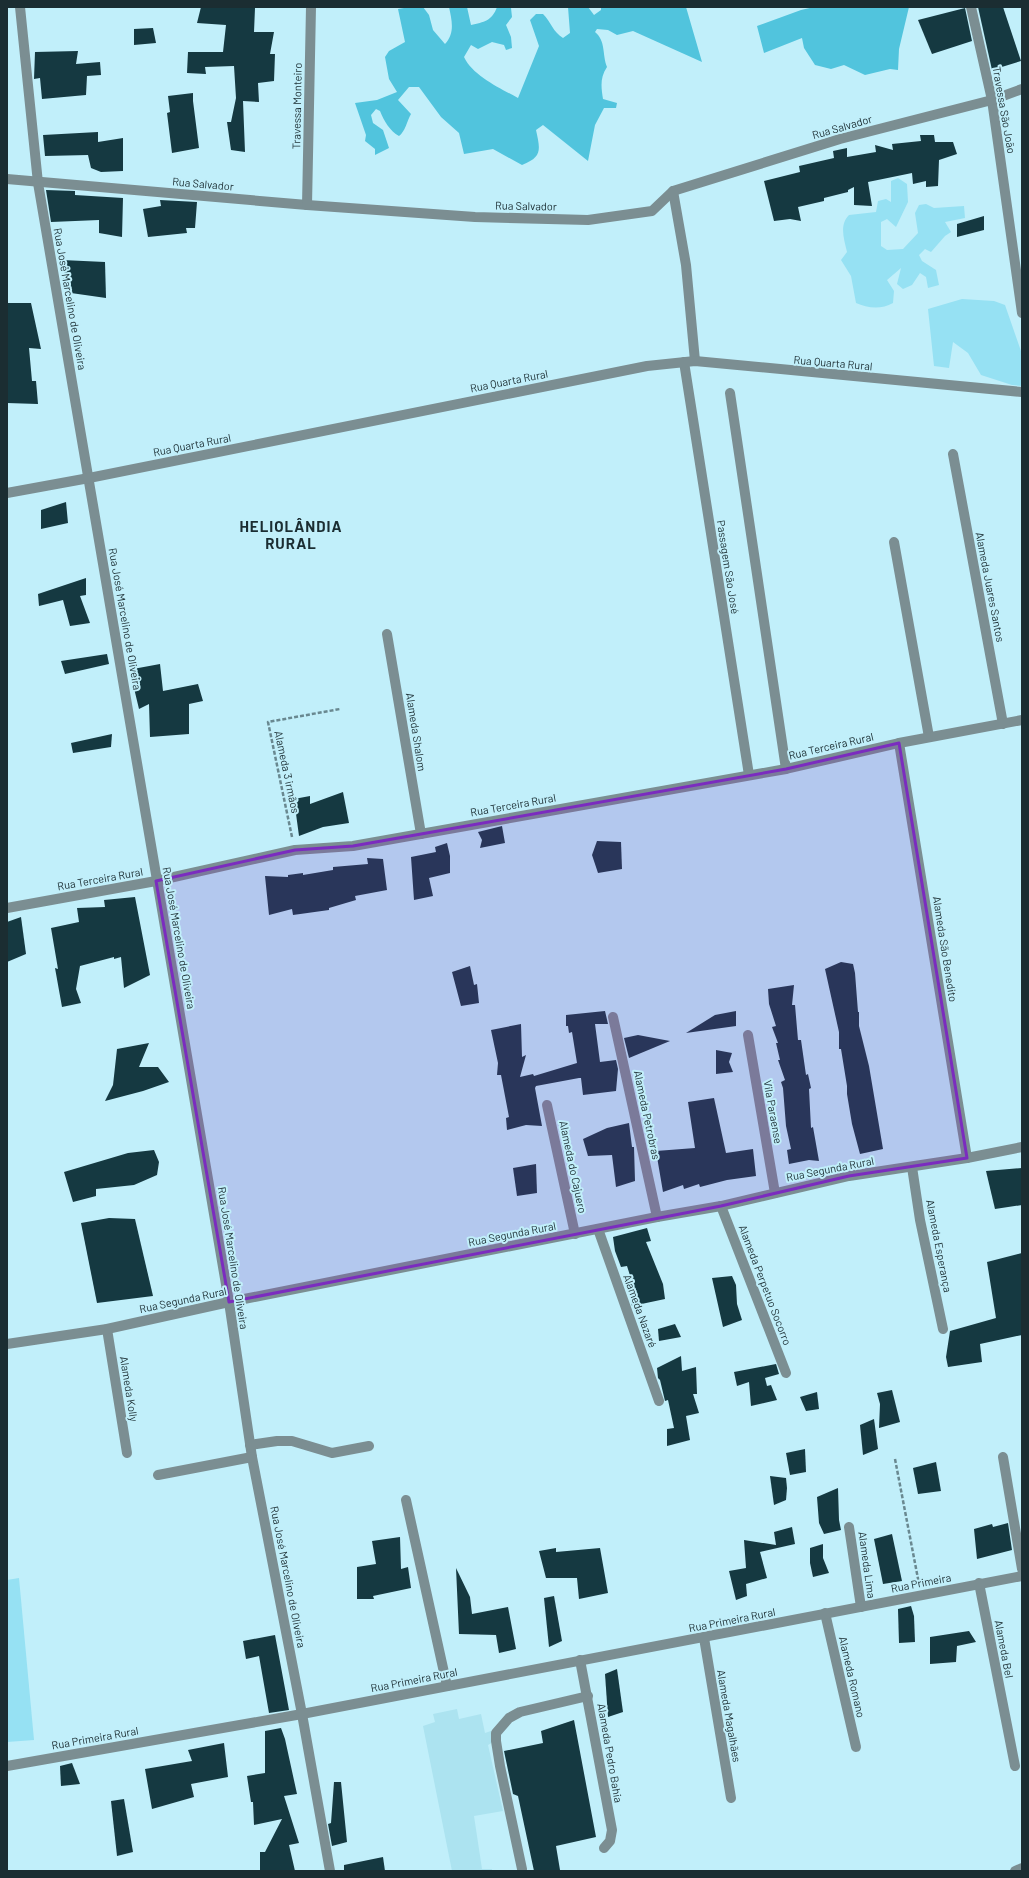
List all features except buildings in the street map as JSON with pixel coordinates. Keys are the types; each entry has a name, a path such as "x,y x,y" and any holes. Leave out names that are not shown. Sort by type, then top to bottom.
{"street":[{"name":"Rua José Marcelino de Oliveira","path":"20,7 38,182 124,678 156,881 229,1302 256,1444 252,1457 302,1714 330,1871"},
{"name":"Travessa Monteiro","path":"307,205 311,7"},
{"name":"Travessa São João","path":"971,7 992,100 1019,282 1022,313"},
{"name":"Rua Salvador","path":"7,179 307,205 475,217 588,220 652,211 673,191 840,139 992,100 1022,89"},
{"path":"673,191 686,265 695,361"},
{"name":"Rua Quarta Rural","path":"7,493 89,478 647,366 684,362 695,361 1022,392"},
{"name":"Passagem São José","path":"684,362 749,775"},
{"path":"730,393 786,769"},
{"name":"Alameda Juares Santos","path":"953,454 1003,724"},
{"path":"894,542 929,737"},
{"name":"Alameda Shalom","path":"387,634 421,834"},
{"name":"Rua Terceira Rural","path":"7,908 156,881 295,850 353,846 786,769 899,743 1022,720"},
{"name":"Alameda São Benedito","path":"899,743 967,1158"},
{"name":"Alameda Petrobras","path":"614,1017 657,1217"},
{"name":"Vila Paraense","path":"748,1036 775,1193"},
{"name":"Alameda do Cajuero","path":"548,1105 575,1234"},
{"name":"Rua Segunda Rural","path":"7,1344 107,1329 229,1302 657,1217 721,1206 849,1176 967,1158 1022,1147"},
{"name":"Alameda Esperança","path":"912,1167 920,1220 943,1329"},
{"name":"Alameda Perpetuo Socorro","path":"721,1206 786,1373"},
{"name":"Alameda Nazaré","path":"598,1229 659,1401"},
{"name":"Alameda Kolly","path":"107,1329 127,1452"},
{"path":"256,1444 277,1441 292,1441 332,1453 369,1446"},
{"path":"158,1475 252,1457"},
{"path":"1003,1457 1022,1569"},
{"path":"406,1500 447,1686"},
{"name":"Alameda Lima","path":"849,1527 861,1607"},
{"name":"Rua Primeira","path":"824,1613 1022,1576"},
{"name":"Alameda Bel","path":"979,1583 1015,1766"},
{"name":"Rua Primeira Rural","path":"7,1766 302,1714 580,1660 704,1638 824,1613"},
{"name":"Alameda Romano","path":"824,1613 856,1747"},
{"name":"Alameda Magalhães","path":"704,1638 731,1798"},
{"name":"Alameda Pedro Bahia","path":"580,1660 588,1696 612,1830 610,1841 604,1848"},
{"path":"522,1869 500,1766 496,1733 509,1718 520,1712 588,1696"},
{"path":"1015,1871 1022,1868"}],"path":[{"name":"Alameda 3 irmãos","path":"295,850 268,722 340,709"},
{"path":"895,1459 921,1595"}],"highlighted area":[{"path":"899,743 967,1158 849,1176 721,1206 229,1302 156,881 295,850 353,846 421,834 786,769"}],"shaded area":[{"path":"423,7 429,15 433,30 445,44 450,36 452,27 449,7 467,7 471,25 484,22 490,18 497,7 511,8 512,17 506,25 511,37 512,48 506,50 504,45 492,42 478,49 471,45 464,57 468,64 480,76 518,98 539,46 530,20 536,14 543,14 557,33 563,38 570,33 568,7 588,7 594,15 601,10 601,7 686,7 702,62 633,31 617,35 608,30 597,29 595,32 601,39 607,67 603,75 602,82 603,99 617,103 616,108 604,108 595,125 588,161 543,125 536,130 539,147 537,155 534,159 522,165 493,149 464,154 459,133 441,117 419,87 409,87 398,100 411,114 399,136 388,125 380,111 376,109 371,115 373,123 383,130 389,148 375,155 375,149 365,141 366,135 355,103 377,100 397,92 389,79 385,57 389,51 405,42 398,9"},
{"path":"814,7 909,7 899,49 898,70 890,69 865,75 844,65 831,69 815,65 804,48 802,38 764,53 757,26 801,10"},
{"path":"898,178 907,184 908,202 896,227 887,219 881,222 881,246 887,250 903,249 918,233 915,213 919,205 926,204 934,208 964,206 965,218 945,222 951,232 945,236 931,252 925,249 919,255 922,261 936,270 939,285 928,288 926,277 920,273 912,285 903,289 897,284 901,268 887,280 894,291 893,303 884,307 874,308 856,303 851,276 841,260 847,252 843,228 849,215 876,212 878,201 886,199 891,202 891,181"},
{"path":"962,299 994,301 1005,305 1022,354 1022,386 1012,385 981,375 968,353 953,342 949,368 934,366 928,309"},
{"path":"19,1578 34,1740 7,1742 7,1580"},
{"path":"457,1709 459,1719 481,1714 485,1733 491,1731 493,1742 488,1745 503,1811 474,1816 482,1869 492,1869 492,1871 452,1871 423,1726 435,1722 433,1714"}],"district":[{"name":"HELIOLÂNDIA RURAL","path":"291,536"}]}
